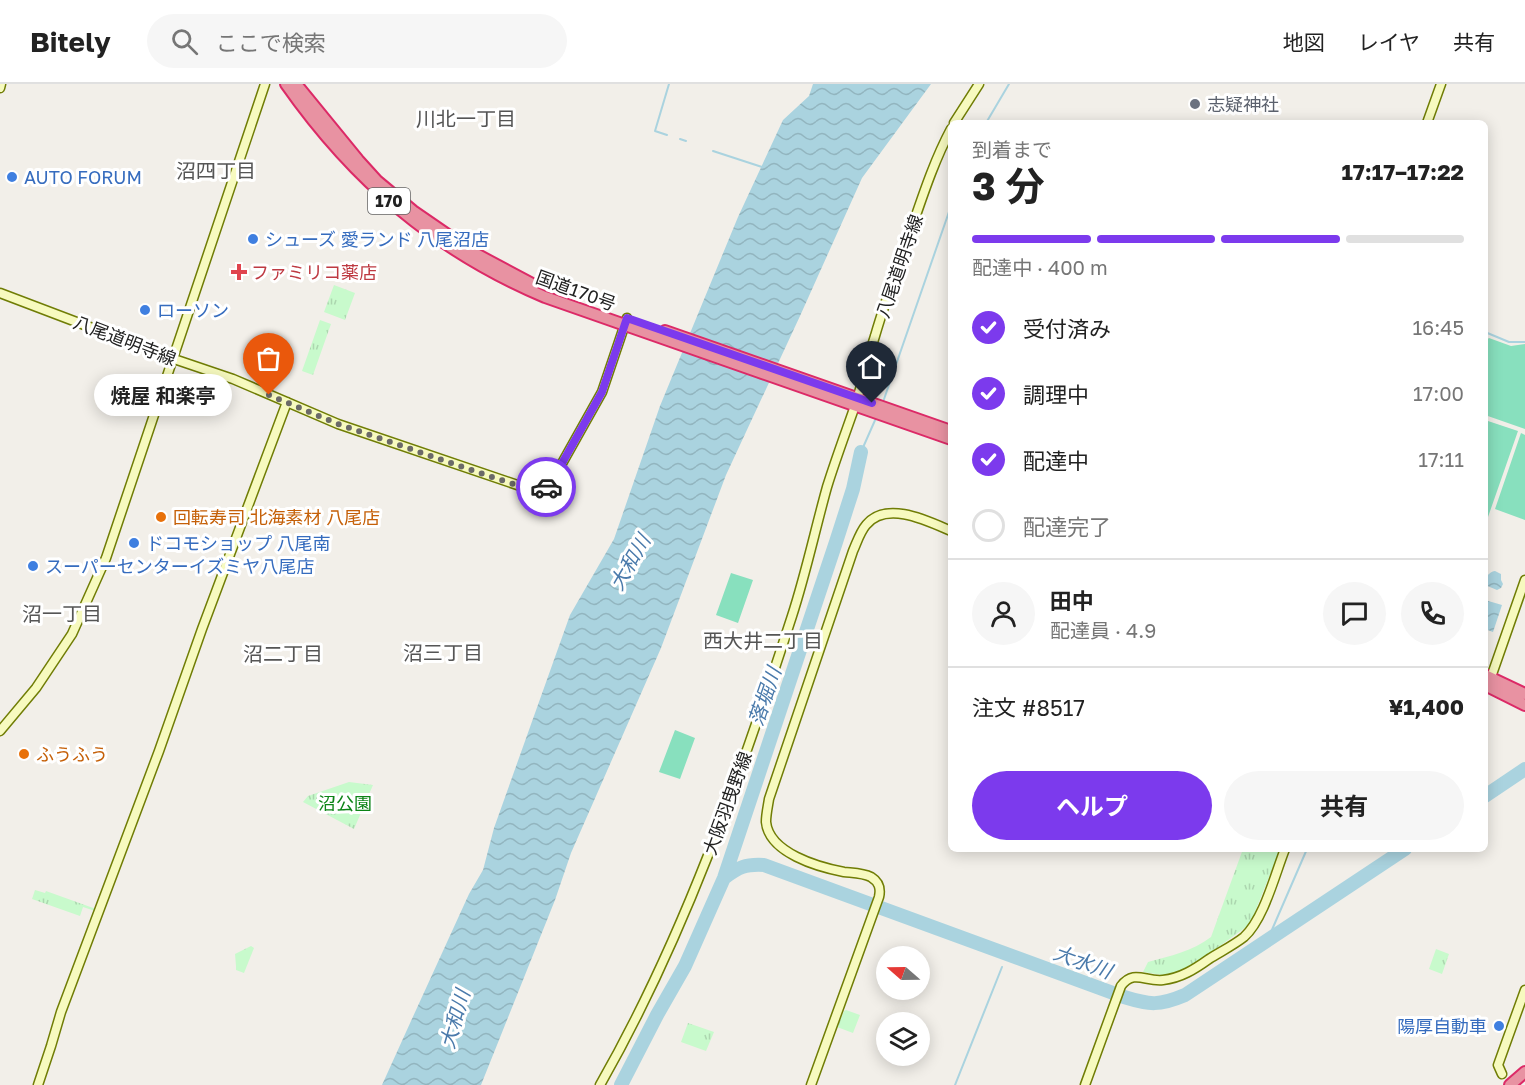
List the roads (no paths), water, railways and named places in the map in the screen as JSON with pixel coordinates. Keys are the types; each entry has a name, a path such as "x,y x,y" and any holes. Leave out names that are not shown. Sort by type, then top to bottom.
{"highway":[{"name":"国道170号","path":"286,84 352,167 388,200 469,260 520,283"},
{"name":"国道170号","path":"296,84 377,181 442,232 545,297 638,325 871,407 948,438"},
{"name":"国道170号","path":"871,407 948,430"},
{"path":"1488,681 1525,694"},
{"path":"1488,682 1525,705"},
{"path":"1510,1085 1525,1072"}],"street":[{"path":"0,730 36,688 72,634 106,558 265,84"},
{"path":"956,120 979,84"},
{"path":"1428,120 1441,84"},
{"name":"八尾道明寺線","path":"851,400 930,174 948,134"},
{"name":"八尾道明寺線","path":"0,293 233,379 338,424 532,490 544,489 551,483 602,392 626,321"},
{"name":"大阪羽曳野線","path":"600,1085 634,1022 674,937 731,793 805,573 851,400"},
{"path":"38,1085 61,1012 286,402"},
{"path":"811,1085 879,899 880,890 878,883 867,875 829,868 790,854 781,848 768,830 766,822 769,799 861,531 867,523 886,513 906,514 948,530"},
{"path":"1488,678 1525,580"},
{"path":"1085,1085 1125,980 1136,977 1168,980 1188,972 1243,937 1263,908 1284,852"},
{"path":"1502,1074 1498,1065 1525,990"}],"water":[{"name":"大和川","path":"813,84 931,84 862,178 726,475 661,648 571,853 555,900 481,1085 382,1085 469,894 483,870 494,828 570,615 614,539 660,406 738,217 783,120 809,96"},
{"path":"1491,572 1501,574 1503,584 1497,590 1488,586 1488,575"},
{"path":"1488,601 1502,605 1493,632 1488,630"}],"waterway":[{"path":"667,135 655,131 669,84"},
{"name":"落堀川","path":"988,120 1009,84"},
{"path":"680,139 686,141"},
{"path":"713,151 762,167"},
{"name":"落堀川","path":"882,405 948,215"},
{"path":"1488,333 1509,342 1525,342"},
{"name":"落堀川","path":"861,452 876,418"},
{"name":"落堀川","path":"621,1085 685,966 724,878 836,542 853,489 861,452"},
{"name":"大水川","path":"1488,794 1525,769"},
{"path":"1268,939 1306,852"},
{"name":"大水川","path":"724,878 743,867 764,865 1124,997 1154,1003 1185,995 1400,852"},
{"path":"955,1085 1002,967"}],"place":[{"name":"志疑神社","path":"1195,104"},
{"name":"AUTO FORUM","path":"12,177"},
{"name":"シューズ 愛ランド 八尾沼店","path":"253,239"},
{"name":"ファミリコ薬店","path":"239,272"},
{"name":"ローソン","path":"145,310"},
{"name":"焼屋 和楽亭","path":"269,395"},
{"name":"回転寿司 北海素材 八尾店","path":"161,517"},
{"name":"ドコモショップ 八尾南","path":"134,543"},
{"name":"スーパーセンターイズミヤ八尾店","path":"33,566"},
{"name":"ふうふう","path":"24,754"},
{"name":"陽厚自動車","path":"1499,1026"}],"district":[{"name":"川北一丁目","path":"466,118"},
{"name":"沼四丁目","path":"216,170"},
{"name":"沼一丁目","path":"62,613"},
{"name":"西大井二丁目","path":"763,640"},
{"name":"沼三丁目","path":"443,652"},
{"name":"沼二丁目","path":"283,653"}],"park label":[{"name":"沼公園","path":"345,803"}]}
